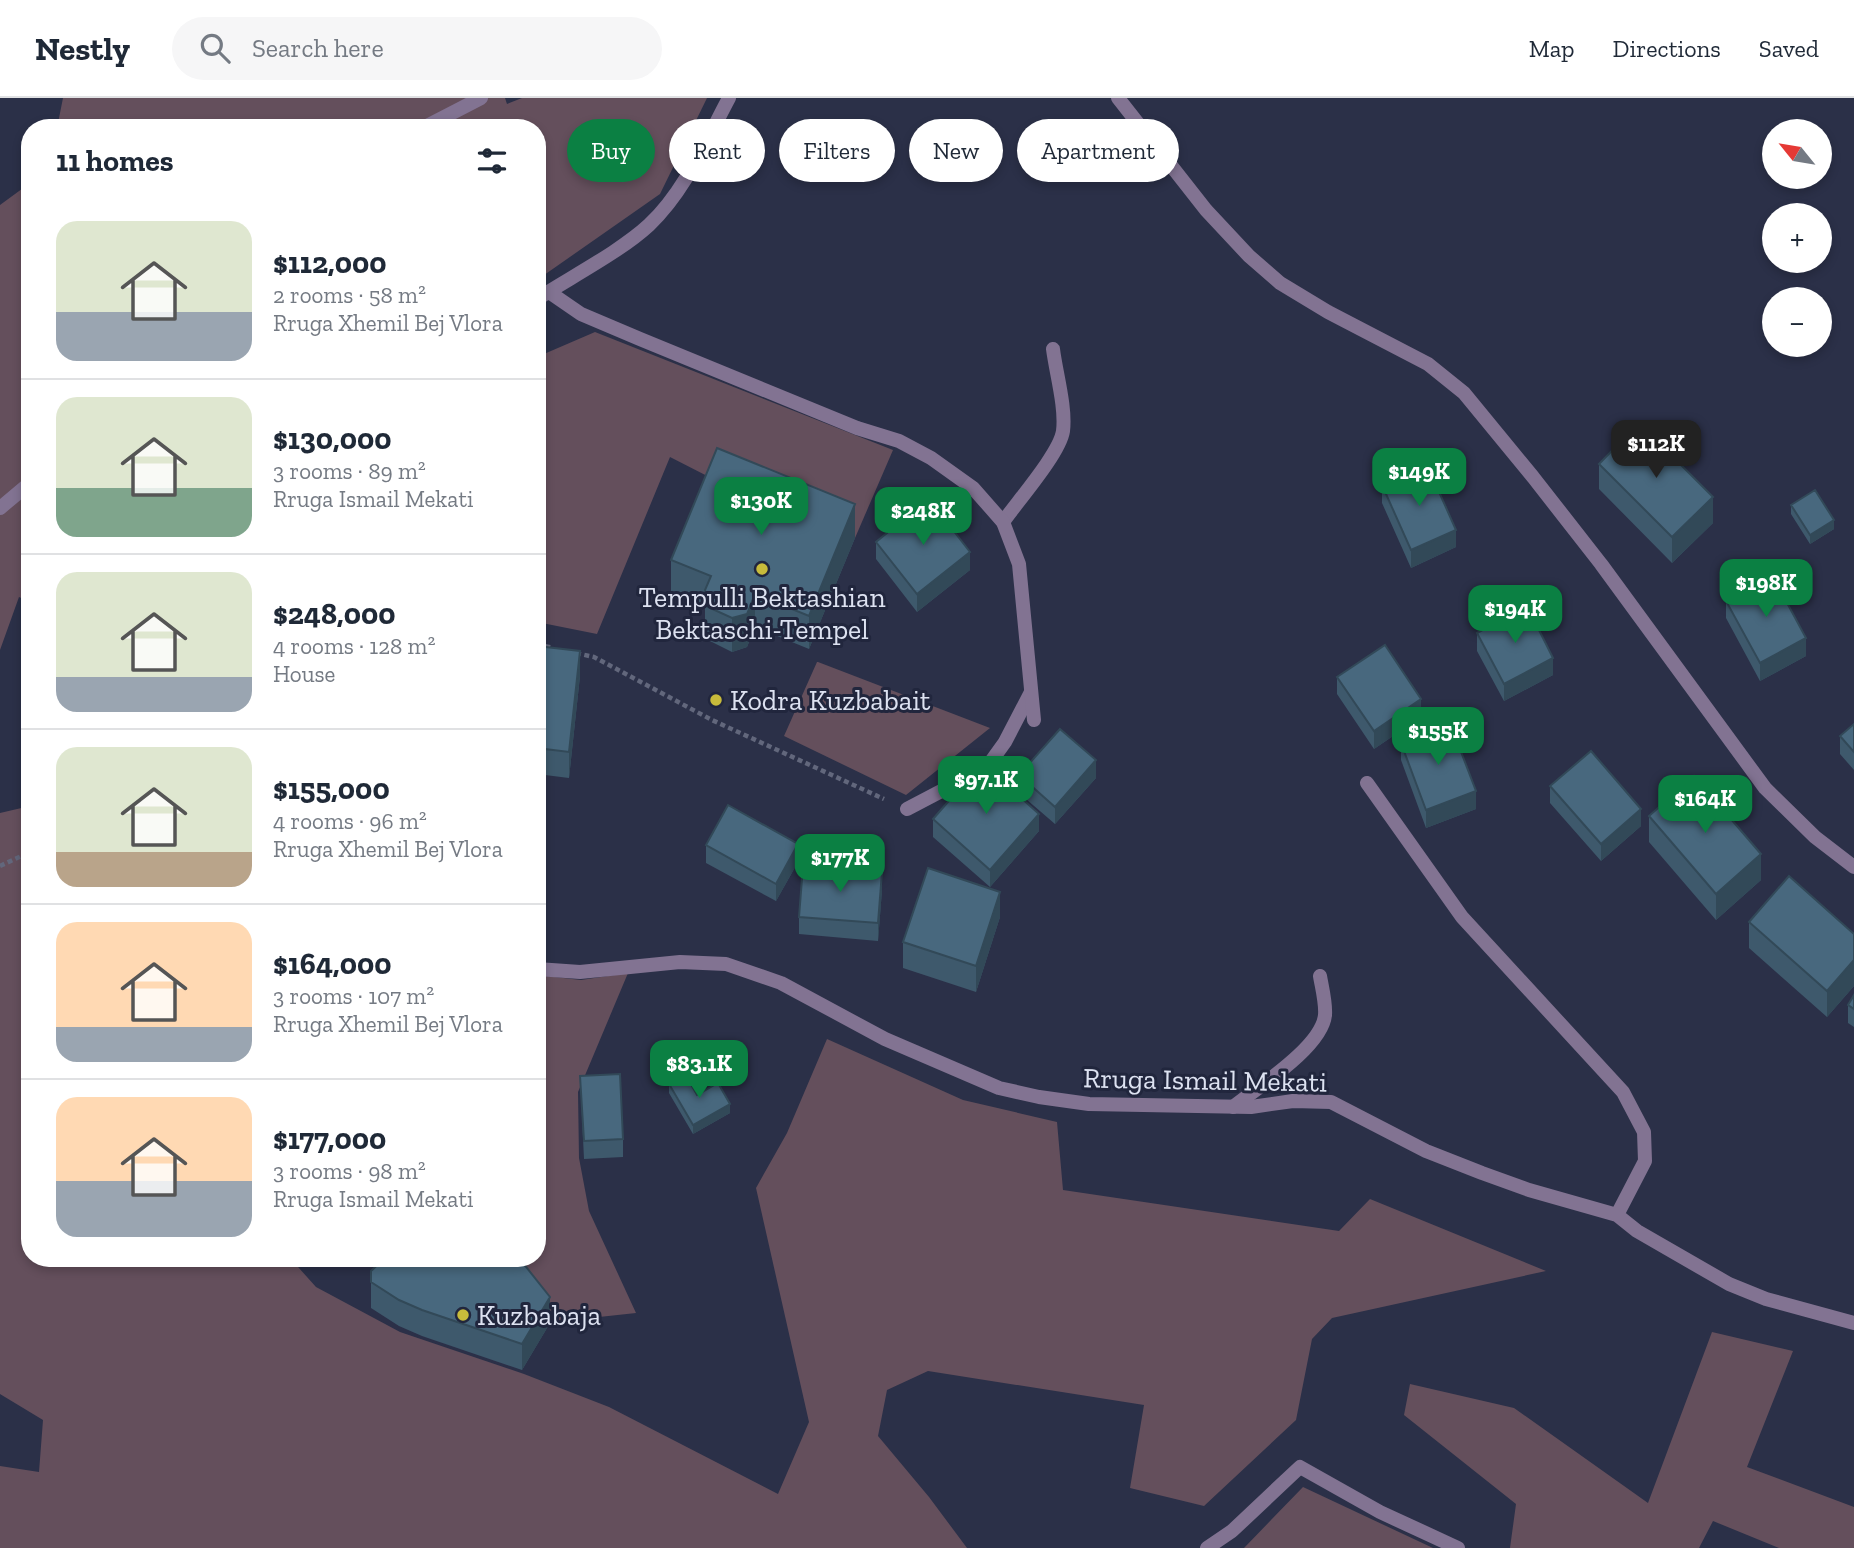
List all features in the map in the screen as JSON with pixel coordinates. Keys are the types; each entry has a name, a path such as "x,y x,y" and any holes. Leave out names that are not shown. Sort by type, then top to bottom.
{"street":[{"path":"440,119 481,98"},
{"path":"546,293 649,225 673,196 693,165 729,98"},
{"path":"1118,98 1206,210 1249,256 1280,282 1328,312 1428,364 1464,393 1534,477 1601,564 1765,788 1815,837 1854,867"},
{"path":"546,296 640,339 857,428 900,440 973,488 1003,522 1019,564 1034,720"},
{"path":"1003,522 1056,449 1063,433 1053,349"},
{"path":"0,508 21,490"},
{"path":"907,809 987,766 1005,742 1031,692"},
{"path":"1367,783 1462,917 1623,1092 1644,1132 1645,1161 1617,1215"},
{"name":"Rruga Ismail Mekati","path":"546,969 580,972 680,962 726,964 781,983 885,1039 999,1088 1089,1104 1251,1107 1293,1101 1331,1102 1426,1151 1528,1190 1617,1215 1637,1231 1729,1284 1766,1299 1854,1323"},
{"path":"1233,1107 1302,1052 1319,1033 1325,1016 1320,976"},
{"path":"1207,1548 1232,1531 1300,1466 1380,1512 1458,1548"}],"path":[{"path":"546,646 560,649"},
{"path":"571,652 594,657 712,719 907,809"},
{"path":"0,866 21,856"}],"shaded area":[{"path":"63,98 505,98 507,104 522,98 707,98 697,119 669,119 669,176 660,194 546,274 546,119 59,119"},
{"path":"21,190 21,598 19,597 0,650 0,205"},
{"path":"595,332 893,450 855,538 717,481 670,457 597,634 546,624 546,353"},
{"path":"817,662 990,728 906,795 784,736"},
{"path":"21,808 21,1267 298,1267 316,1287 400,1332 524,1374 609,1407 778,1494 809,1422 756,1188 787,1133 827,1039 963,1100 1057,1122 1063,1190 1339,1231 1370,1199 1546,1271 1332,1318 1312,1339 1296,1420 1204,1506 1130,1488 1144,1405 928,1371 887,1390 878,1436 967,1548 0,1548 0,1466 39,1472 43,1420 0,1394 0,813"},
{"path":"628,973 578,1092 579,1158 589,1211 636,1313 553,1322 513,1267 546,1267 546,976 581,980"},
{"path":"1712,1332 1793,1351 1747,1467 1854,1507 1854,1548 1779,1548 1713,1521 1699,1548 1510,1548 1516,1504 1404,1415 1410,1384 1514,1408 1648,1503"},
{"path":"1303,1487 1433,1548 1244,1548"}],"building":[{"path":"1639,423 1713,497 1672,537 1599,464"},
{"path":"717,448 855,504 809,616 755,594 747,614 732,618 708,607 705,590 711,576 671,560"},
{"path":"1427,465 1456,530 1411,550 1382,485"},
{"path":"1815,490 1834,520 1810,535 1791,505"},
{"path":"929,499 970,552 917,594 876,542"},
{"path":"1772,575 1806,638 1760,663 1726,601"},
{"path":"1527,606 1553,658 1504,684 1477,633"},
{"path":"1385,645 1421,699 1374,731 1337,677"},
{"path":"546,647 580,651 569,752 546,749"},
{"path":"1450,723 1476,791 1426,810 1401,743"},
{"path":"1854,724 1854,752 1840,736"},
{"path":"1060,729 1096,760 1055,807 1019,775"},
{"path":"1591,751 1641,809 1601,844 1550,786"},
{"path":"982,763 1039,814 990,870 933,819"},
{"path":"1694,776 1761,854 1716,894 1649,816"},
{"path":"728,805 798,844 776,884 706,845"},
{"path":"803,866 882,872 878,923 799,917"},
{"path":"928,868 1000,892 976,966 903,942"},
{"path":"1789,876 1854,934 1854,960 1827,991 1749,922"},
{"path":"1854,995 1854,1009 1848,1005"},
{"path":"620,1074 623,1139 584,1141 580,1076"},
{"path":"686,1075 697,1095 718,1083 730,1104 693,1125 669,1084"},
{"path":"375,1267 526,1267 550,1297 522,1344 399,1300 371,1282 371,1271"}],"place":[{"name":"Tempulli Bektashian Bektaschi-Tempel","path":"762,569"},
{"name":"Kodra Kuzbabait","path":"716,700"},
{"name":"Kuzbabaja","path":"463,1315"}]}
